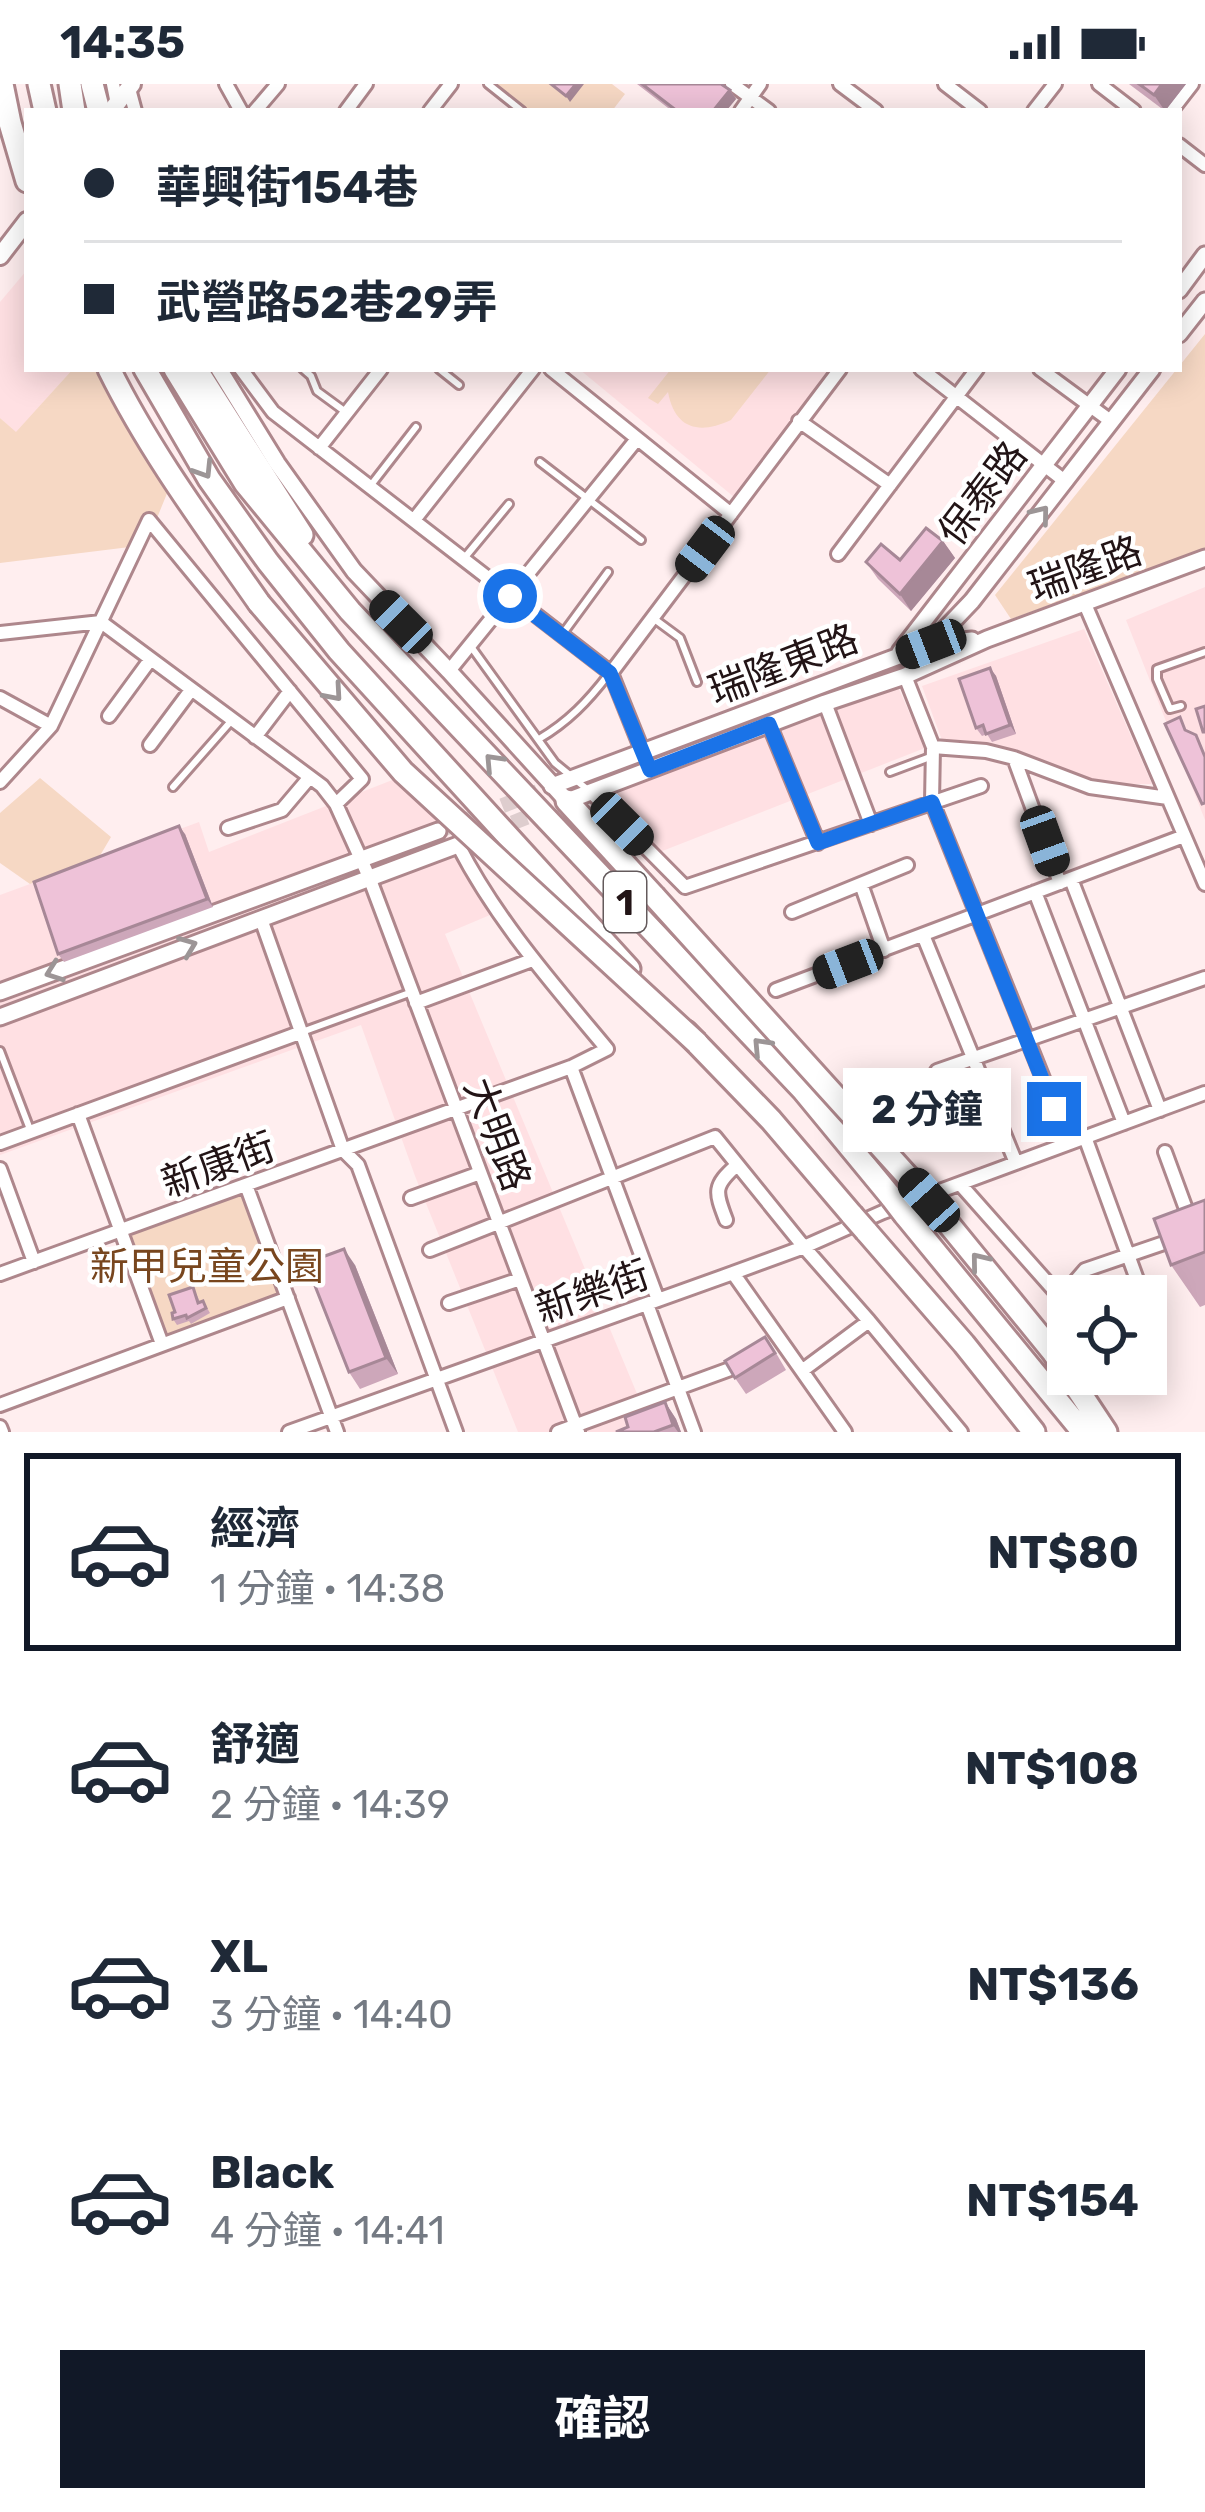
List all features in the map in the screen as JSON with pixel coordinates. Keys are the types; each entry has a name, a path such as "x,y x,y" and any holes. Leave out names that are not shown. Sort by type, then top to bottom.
{"highway":[{"path":"2,84 24,170"},
{"path":"0,121 24,175"},
{"path":"110,372 175,483 259,603 403,772 697,1043"},
{"name":"1","path":"147,372 209,479 339,651 771,1120 1034,1432"},
{"name":"1","path":"177,372 245,483 350,611 803,1090 893,1208 1083,1432"},
{"path":"198,372 350,611"},
{"path":"564,788 653,896 929,1200 1053,1352 1106,1432"}],"main road":[{"path":"0,256 24,225"}],"street":[{"path":"258,108 278,84"},
{"path":"432,108 451,84"},
{"path":"732,84 765,108"},
{"path":"743,108 760,84"},
{"path":"840,84 872,108"},
{"path":"945,84 976,108"},
{"path":"1036,108 1055,84"},
{"path":"1099,84 1130,108"},
{"path":"1173,108 1192,84"},
{"path":"1182,286 1205,255"},
{"path":"1182,330 1205,302"},
{"path":"225,372 277,463 354,571 564,788"},
{"path":"244,372 273,412 610,673 650,770"},
{"path":"319,448 379,372"},
{"path":"414,520 531,372"},
{"path":"555,372 731,514"},
{"path":"610,673 837,372"},
{"path":"925,372 1066,482"},
{"path":"838,554 975,372"},
{"path":"1044,372 1112,422"},
{"name":"保泰路","path":"896,657 1116,372"},
{"name":"保泰路","path":"931,644 968,605 1150,372"},
{"path":"799,421 890,485"},
{"path":"449,670 637,439"},
{"path":"0,782 51,726 149,520 362,779 336,804"},
{"name":"瑞隆路","path":"905,676 987,639 1205,558"},
{"path":"1085,604 1205,884"},
{"path":"968,605 963,616 969,631 987,639"},
{"path":"0,633 101,622"},
{"name":"大明路","path":"101,622 322,786 336,804 369,877 577,1429"},
{"path":"924,625 938,661"},
{"name":"瑞隆路","path":"931,644 987,639"},
{"name":"瑞隆東路","path":"564,788 644,751 931,644"},
{"name":"瑞隆東路","path":"564,788 591,792 905,676 931,644"},
{"path":"109,716 150,660"},
{"path":"905,676 933,751 932,802 1069,1144"},
{"path":"150,745 191,690"},
{"path":"255,737 290,691"},
{"path":"0,698 51,726"},
{"path":"826,703 871,824"},
{"path":"769,724 818,843"},
{"path":"933,751 986,751 1090,787 1168,798"},
{"path":"1014,758 1160,1109"},
{"path":"228,828 282,809 310,777"},
{"path":"591,792 685,886 981,786"},
{"path":"0,992 438,831"},
{"path":"776,990 1184,836"},
{"path":"0,1017 458,845 475,879 532,960 414,997"},
{"path":"792,912 907,865"},
{"path":"862,884 884,950"},
{"path":"1035,892 1124,1123"},
{"path":"261,919 343,1150 358,1166 456,1432"},
{"path":"923,935 1016,1163"},
{"path":"115,949 123,970"},
{"name":"新康街","path":"0,1274 571,1067 607,1049 532,960"},
{"path":"937,1071 1205,978"},
{"path":"0,1143 302,1032"},
{"path":"571,1067 613,1178 694,1432"},
{"name":"新樂街","path":"289,1432 804,1247 893,1208 1205,1093"},
{"path":"78,1114 162,1344"},
{"path":"430,1250 715,1137 961,1432"},
{"path":"1085,1138 1135,1275"},
{"path":"960,1184 1061,1298 1085,1270 1200,1231 1165,1151"},
{"path":"726,1220 718,1184 737,1165"},
{"path":"0,1169 34,1262"},
{"path":"411,1198 481,1173"},
{"path":"246,1185 337,1432"},
{"path":"733,1273 845,1432"},
{"path":"449,1303 520,1279"},
{"path":"0,1405 288,1298"},
{"path":"802,1370 869,1321"},
{"path":"770,1355 788,1348"},
{"path":"558,1432 577,1429 752,1361"}],"lane":[{"path":"488,84 516,108"},
{"path":"306,372 316,391 347,413"},
{"path":"443,372 459,385"},
{"path":"370,486 416,427"},
{"path":"540,463 641,540"},
{"path":"464,559 509,505"},
{"path":"562,635 608,572"},
{"path":"652,618 680,638 697,682"},
{"path":"470,645 555,763 564,788"},
{"path":"1181,706 1171,709 1156,679 1157,669 1205,652"},
{"path":"539,740 578,711 610,673"},
{"path":"173,787 232,720"},
{"path":"890,772 933,751"},
{"path":"302,1032 414,997"},
{"path":"0,1051 31,1132"}],"shaded area":[{"path":"24,274 24,372 70,372 16,433 0,418 0,302"},
{"path":"583,372 828,372 734,497"},
{"path":"1205,587 1205,820 1126,620"},
{"path":"1084,629 1152,784 1098,784 1011,751 943,743 922,686"},
{"path":"898,687 925,748 647,857 601,815 623,787"},
{"path":"400,777 438,819 490,915 445,934 653,1432 518,1432 415,1176 361,1025 0,1155 0,895 199,822 209,852"}],"green space":[{"path":"492,84 612,84 625,94 614,108 523,108"},
{"path":"1205,334 1205,548 1011,619 995,595 1174,372 1182,372 1182,363"},
{"path":"70,372 97,372 168,491 146,545 0,563 0,418 16,432"},
{"path":"669,372 769,372 731,420 709,427 683,421 668,392 658,404 648,398"},
{"path":"40,778 111,837 98,859 30,884 0,863 0,813"},
{"name":"新甲兒童公園","path":"243,1189 285,1300 170,1343 130,1233"}],"building":[{"path":"551,84 576,84 566,96"},
{"path":"642,84 721,84 730,90 715,108 673,108"},
{"path":"1139,84 1162,84 1154,95"},
{"path":"926,528 943,541 900,594 866,562 881,544 900,560"},
{"path":"990,668 1010,725 986,734 983,725 976,728 959,679"},
{"path":"1205,706 1205,732 1203,732 1196,709"},
{"path":"1180,717 1185,730 1196,735 1205,757 1202,804 1165,724"},
{"path":"179,826 207,899 58,954 34,882"},
{"path":"933,1075 940,1095 910,1106 903,1086"},
{"path":"1205,1200 1205,1252 1171,1265 1154,1219"},
{"path":"344,1249 386,1358 349,1372 306,1263"},
{"path":"193,1287 198,1303 203,1301 206,1308 173,1319 169,1295"},
{"path":"765,1337 775,1353 735,1378 725,1361"},
{"path":"665,1402 673,1425 654,1432 616,1432 628,1427 625,1417"}],"tunnel":[{"path":"438,831 552,786"},
{"path":"470,840 567,801"}],"route":[{"path":"510,596 610,673 650,770 769,724 818,843 932,802 1054,1109"}]}
